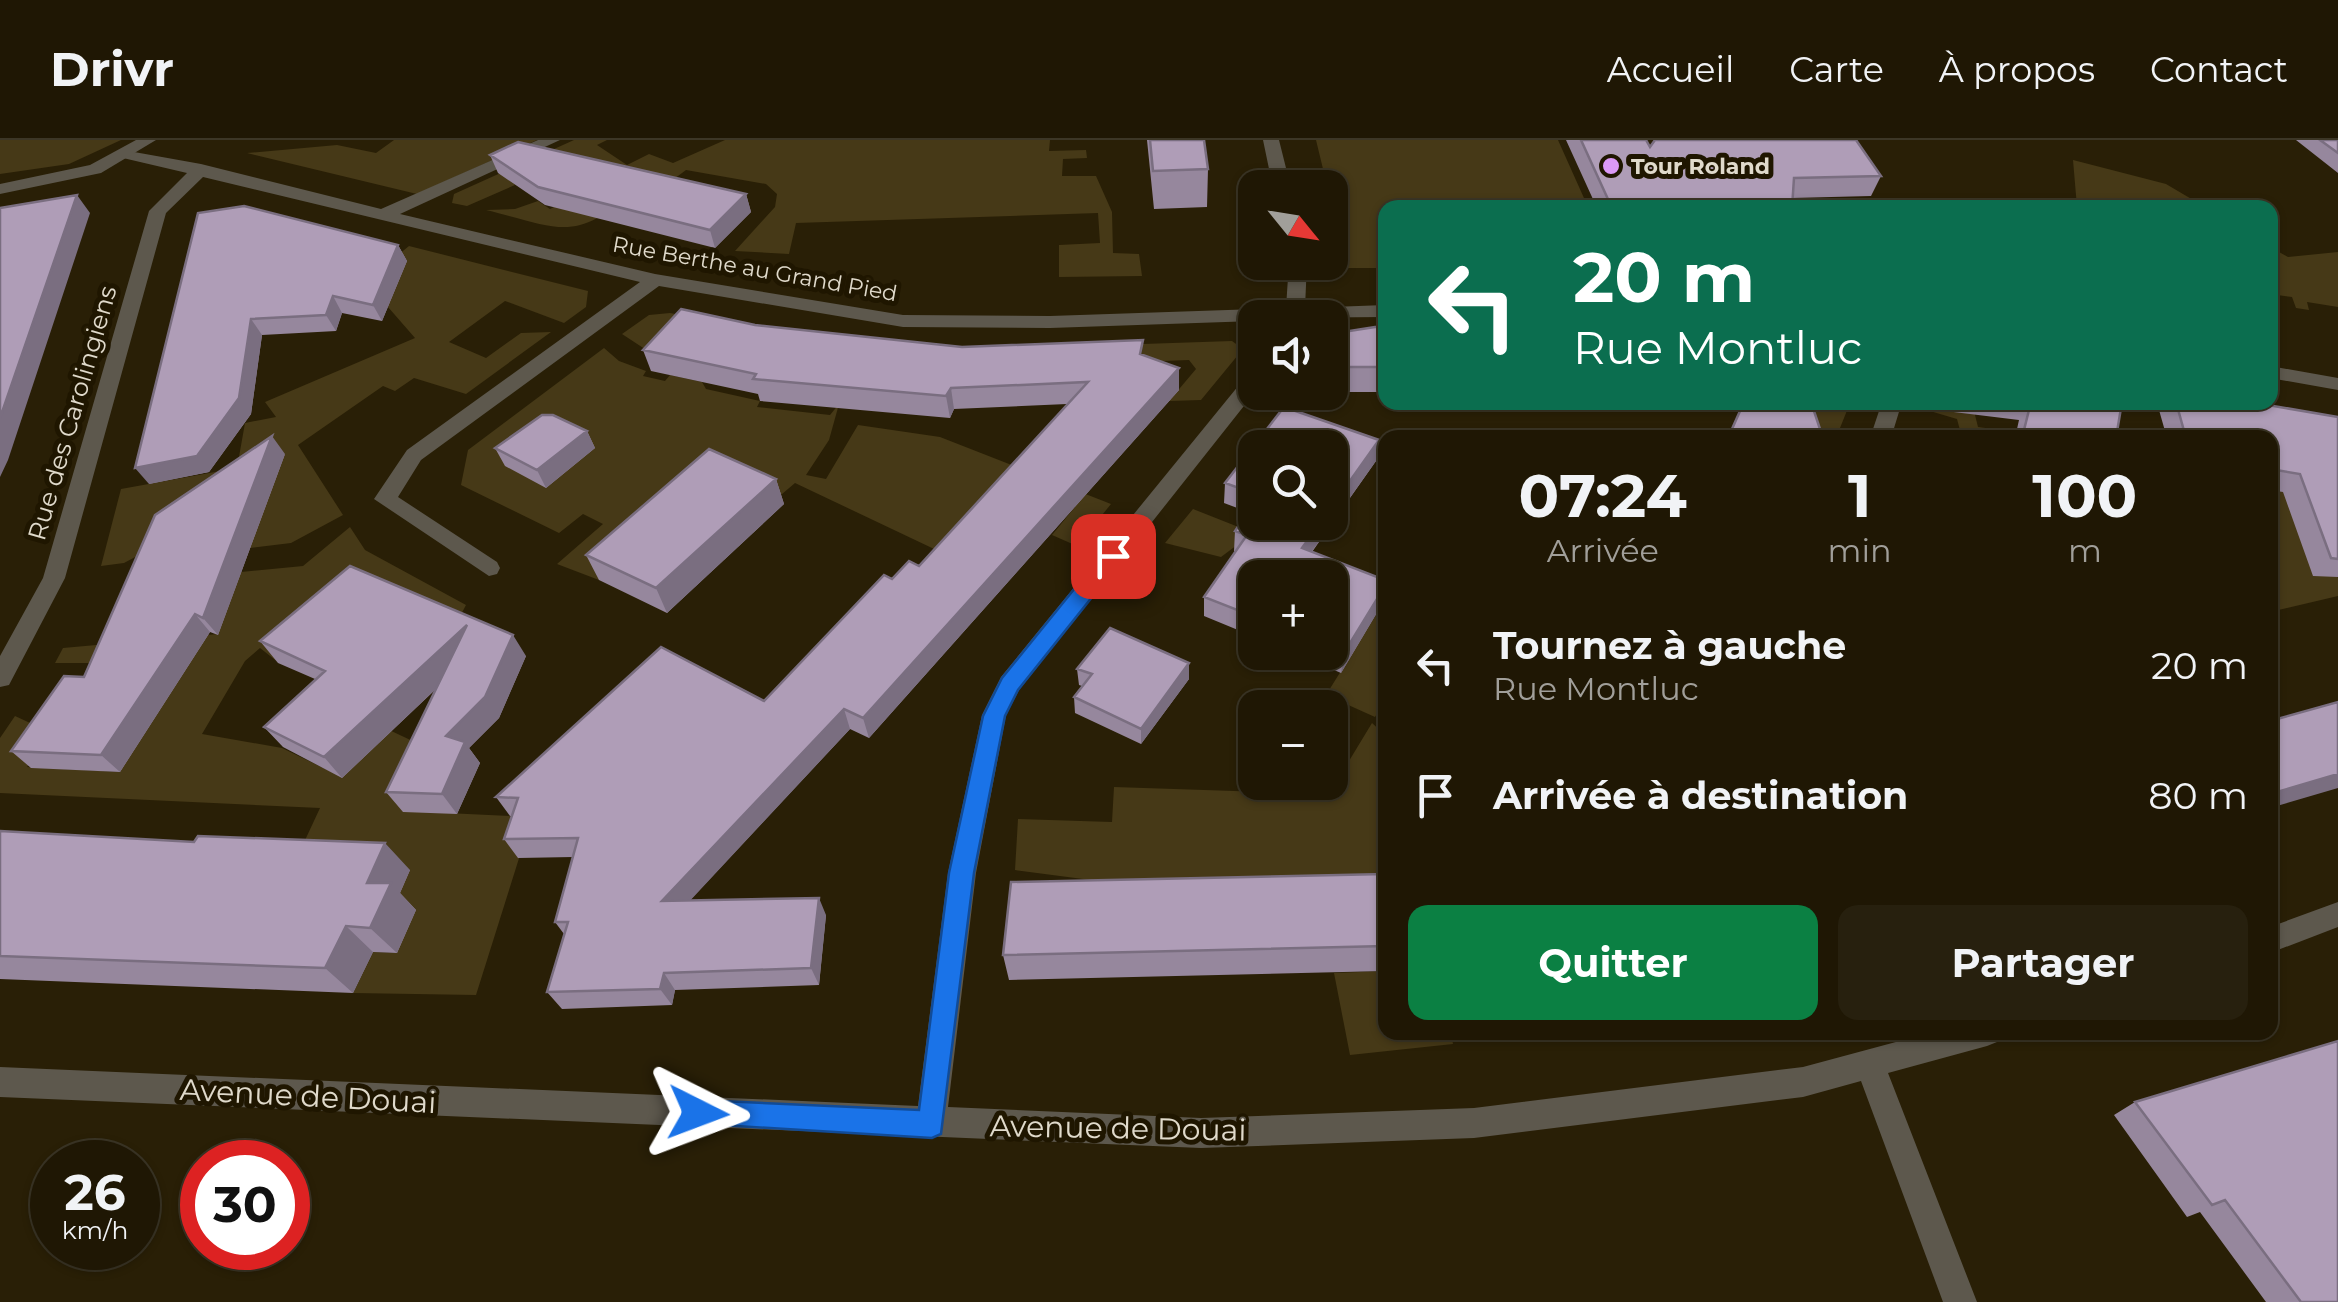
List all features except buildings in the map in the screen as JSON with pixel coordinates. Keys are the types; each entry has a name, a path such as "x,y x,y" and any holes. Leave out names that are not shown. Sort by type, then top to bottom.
{"street":[{"path":"0,188 64,178 129,154 148,140"},
{"path":"387,213 552,140"},
{"path":"1272,140 1278,170"},
{"name":"Rue Berthe au Grand Pied","path":"129,154 654,280 902,321 1238,317"},
{"name":"Rue des Carolingiens","path":"0,678 54,578 158,212 201,169"},
{"path":"489,568 385,499 414,455 654,280"},
{"name":"Rue Berthe au Grand Pied","path":"1348,313 1378,311"},
{"path":"2278,373 2338,384"},
{"path":"932,1124 962,873 994,716 1010,684 1238,401"},
{"path":"2278,937 2338,914"},
{"name":"Avenue de Douai","path":"0,1082 1202,1134 1474,1123 1803,1082 1958,1040"},
{"path":"1870,1064 1960,1302"}],"shaded area":[{"path":"0,140 121,140 69,164 0,174"},
{"path":"394,140 537,140 417,194 247,153 337,145 376,153"},
{"path":"574,140 607,140 597,145 627,165 649,154 673,163 725,140 1050,140 1049,151 1086,150 1087,158 1063,159 1062,176 1096,176 1112,212 1113,253 1139,254 1142,276 1059,277 1059,245 1100,243 1098,213 796,223 789,254 735,251 775,207 777,194 766,184 686,170 658,191 639,187 599,217 567,227 486,210 515,209 538,201 550,209 596,186 508,176 515,185 467,206 452,203 454,194"},
{"path":"1316,140 1558,140 1585,200 1378,200 1378,268 1348,268 1348,170 1323,170"},
{"path":"2073,160 2166,184 2193,200 2076,200"},
{"path":"409,246 588,291 586,307 564,323 505,301 449,342 486,358 521,333 551,332 466,394 414,378 395,391 383,386 298,445 343,515 291,543 250,548 167,540 124,563 101,566 121,489 237,468 245,423 276,417 265,402 415,338 388,307 344,299"},
{"path":"2278,251 2288,257 2338,252 2338,307 2307,302 2309,310 2296,308 2292,297 2278,295"},
{"path":"670,313 753,328 657,357 622,334 649,315"},
{"path":"1232,341 1238,345 1238,355 1201,400 1169,401 1196,369 1189,360 979,368 991,349"},
{"path":"604,348 619,361 646,371 643,376 665,381 670,375 702,382 706,389 760,401 757,407 830,415 839,404 829,440 806,475 826,479 858,425 940,437 1111,504 1077,546 1052,535 1075,507 1017,485 951,557 795,483 775,500 718,475 599,580 557,564 603,524 583,514 559,533 461,485 468,450"},
{"path":"1792,410 1847,410 1839,430 1799,430"},
{"path":"1926,410 1974,410 1978,427 2001,430 1960,430 1957,419"},
{"path":"2278,468 2338,578 2338,596 2278,610"},
{"path":"1193,509 1238,527 1238,540 1271,540 1322,560 1284,560 1241,542 1221,557 1165,543"},
{"path":"350,527 365,550 466,605 455,626 279,663 260,648 245,661 202,734 282,748 342,777 382,740 385,728 421,745 404,811 532,817 476,995 353,993 373,952 397,953 293,866 320,808 0,793 0,738 15,716 54,734 27,767 119,772 106,663 55,663 63,648 218,634 241,572 303,566"},
{"path":"1348,570 1378,582 1378,599 1348,587"},
{"path":"1378,612 1378,712 1375,717 1348,705 1348,690 1329,690 1342,670 1348,670 1348,660"},
{"path":"1372,723 1378,729 1378,902 1121,884 1015,870 1018,819 1112,822 1114,787 1238,791 1238,800 1348,800 1348,763"},
{"path":"1378,971 1378,1040 1452,1040 1453,1044 1350,1055 1334,973"}],"place":[{"name":"Tour Roland","path":"1611,166"}],"route":[{"path":"698,1113 932,1124 962,873 994,716 1010,684 1113,556"}]}
